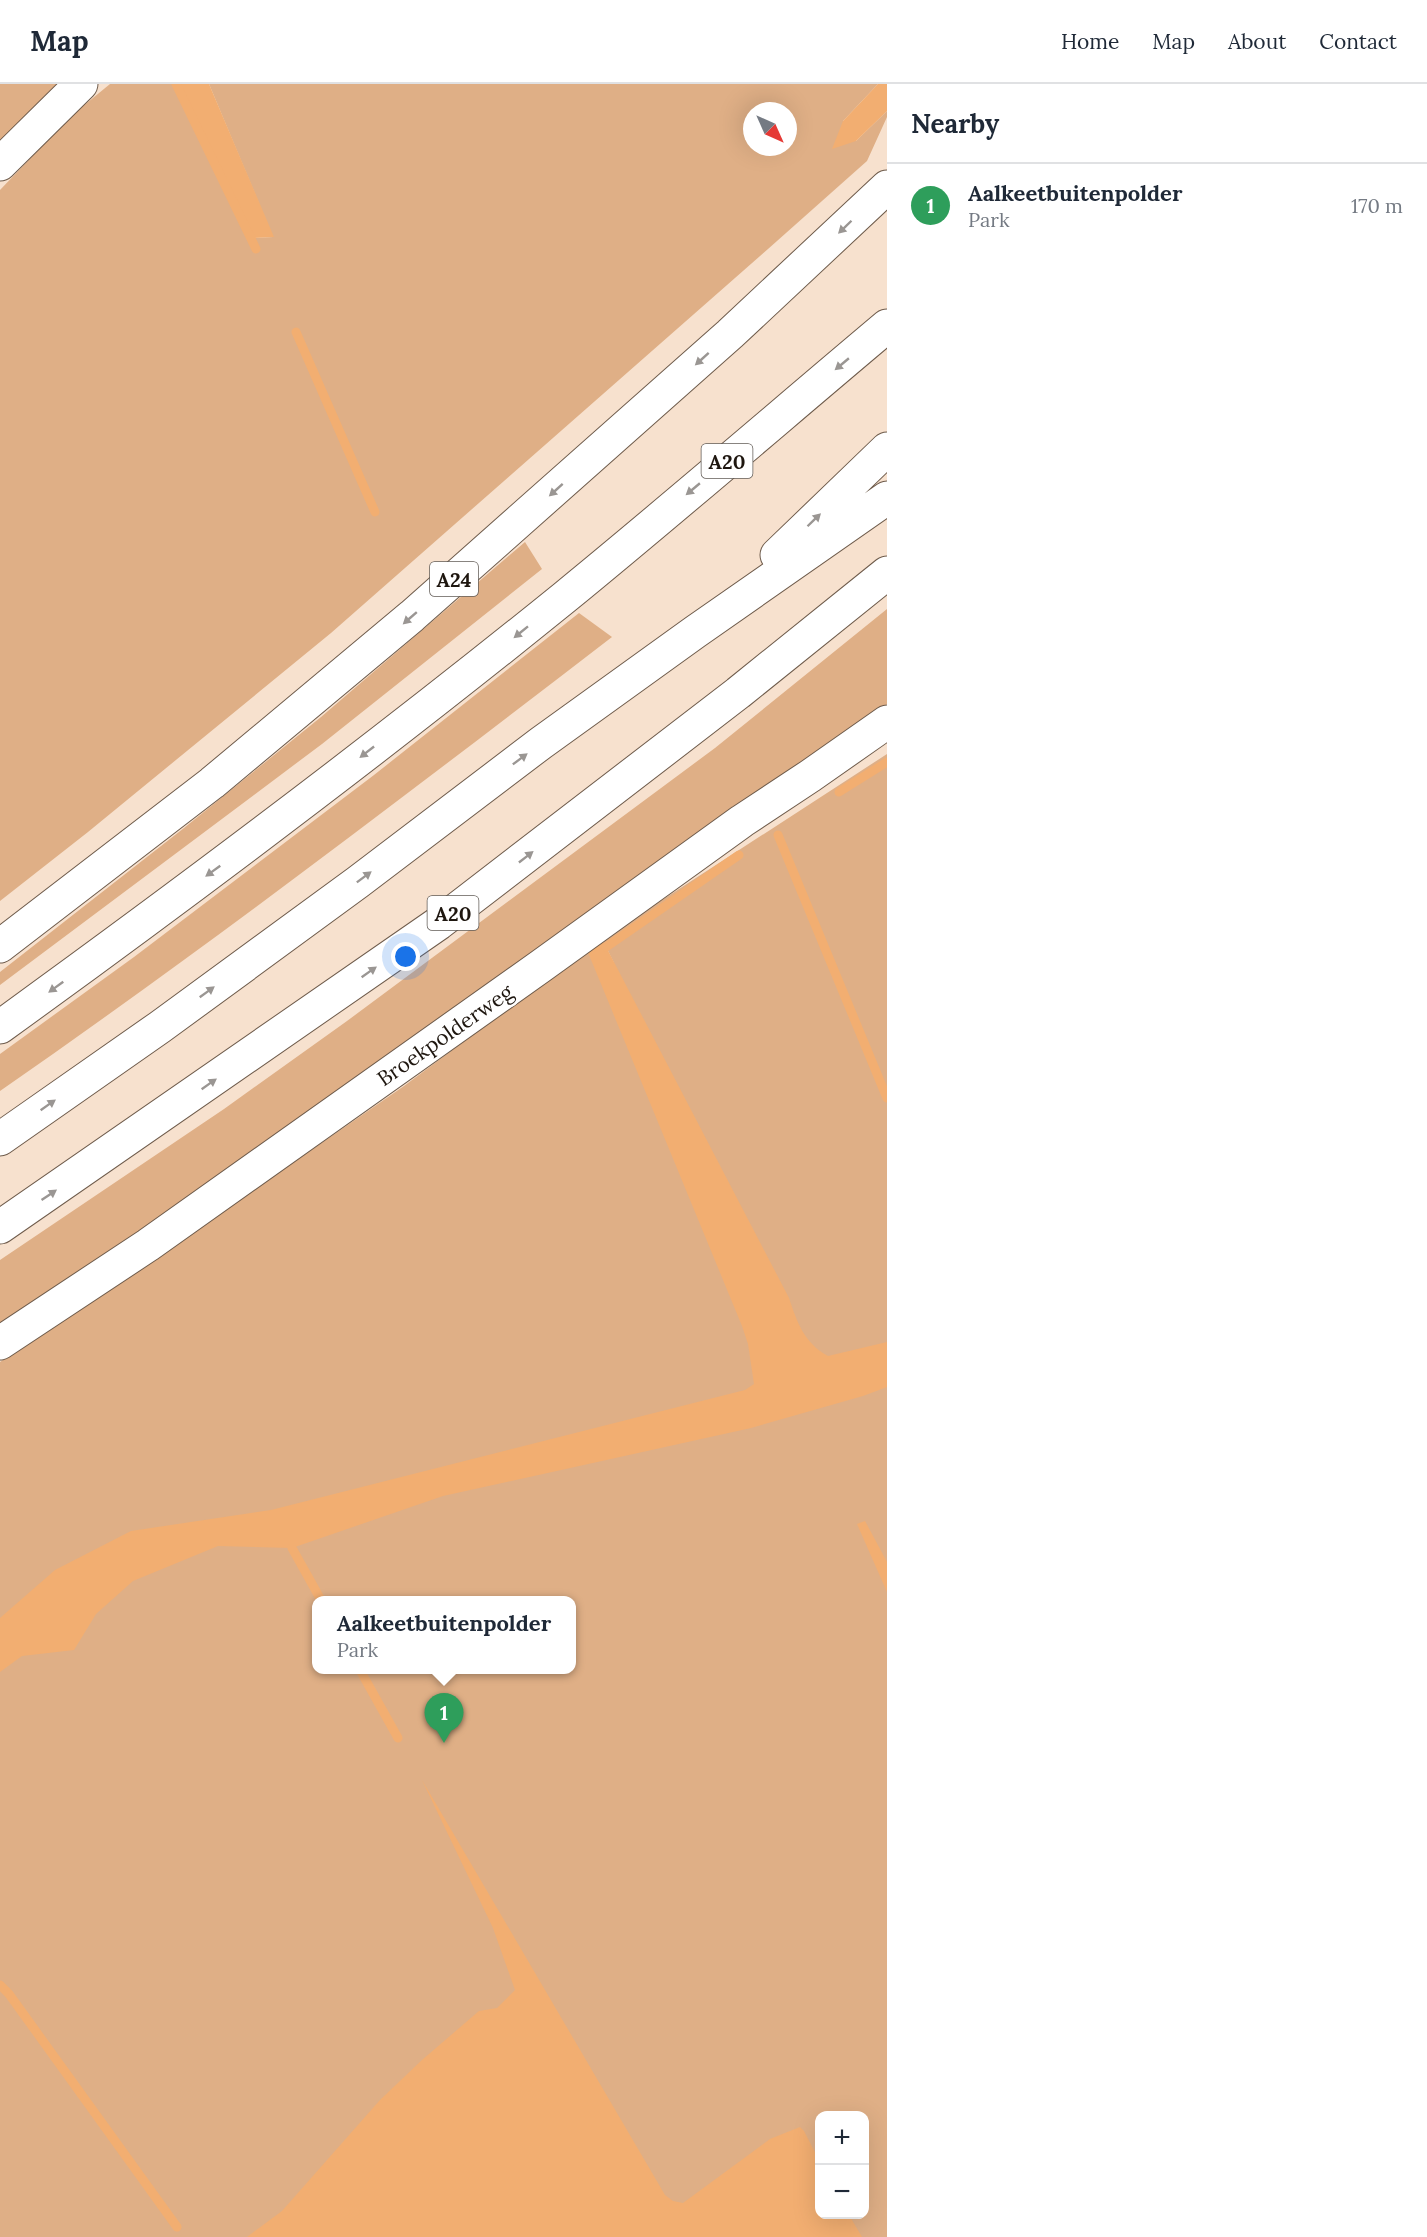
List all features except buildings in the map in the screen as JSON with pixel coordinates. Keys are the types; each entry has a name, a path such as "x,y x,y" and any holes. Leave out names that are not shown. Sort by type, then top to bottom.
{"main road":[{"path":"0,164 81,84"},
{"name":"A24","path":"0,946 212,783 412,616 722,342 887,187"},
{"name":"A20","path":"0,1027 233,855 462,679 567,595 887,326"},
{"path":"695,632 887,449"},
{"path":"0,1139 160,1027 358,882 541,743 887,498"},
{"name":"A20","path":"0,1227 439,923 738,693 887,573"},
{"name":"Broekpolderweg","path":"0,1343 148,1245 742,821 887,722"}],"shaded area":[{"path":"0,84 73,84 0,155"},
{"path":"110,84 179,84 253,238 273,237 209,84 878,84 843,121 856,141 887,111 887,117 867,161 331,633 0,901 0,190 71,116"},
{"path":"179,84 209,84 274,237 252,238"},
{"path":"878,84 887,84 887,111 856,141 832,149 843,121"},
{"path":"525,542 542,569 322,744 0,985 0,972 321,717"},
{"path":"887,609 887,704 621,888 141,1232 0,1325 0,1260 224,1109 347,1021 715,748"},
{"path":"579,613 612,637 385,811 0,1091 0,1054 134,957 374,775"},
{"path":"887,754 887,2237 0,2237 0,1362 157,1257 404,1086 587,950 614,963 602,939"},
{"path":"602,939 789,1298 802,1331 813,1345 828,1356 887,1342 887,1387 751,1428 443,1496 292,1548 218,1546 133,1581 96,1614 74,1650 22,1656 0,1672 0,1618 55,1570 131,1531 271,1510 745,1390 754,1384 748,1344 742,1326 587,950"},
{"path":"865,1521 887,1562 887,1592 857,1524"},
{"path":"422,1780 665,2195 673,2201 683,2203 770,2139 800,2127 815,2152 815,2219 851,2219 862,2237 247,2237 282,2211 380,2100 422,2060 479,2011 497,2008 515,1990 493,1928"}],"waterway":[{"path":"176,84 256,249"},
{"path":"296,332 375,512"},
{"path":"839,792 887,762"},
{"path":"778,835 887,1098"},
{"path":"606,947 739,855"},
{"path":"292,1548 319,1596"},
{"path":"362,1674 398,1738"},
{"path":"0,1985 9,1994 177,2227"}],"place":[{"name":"Aalkeetbuitenpolder","path":"444,1743"}]}
